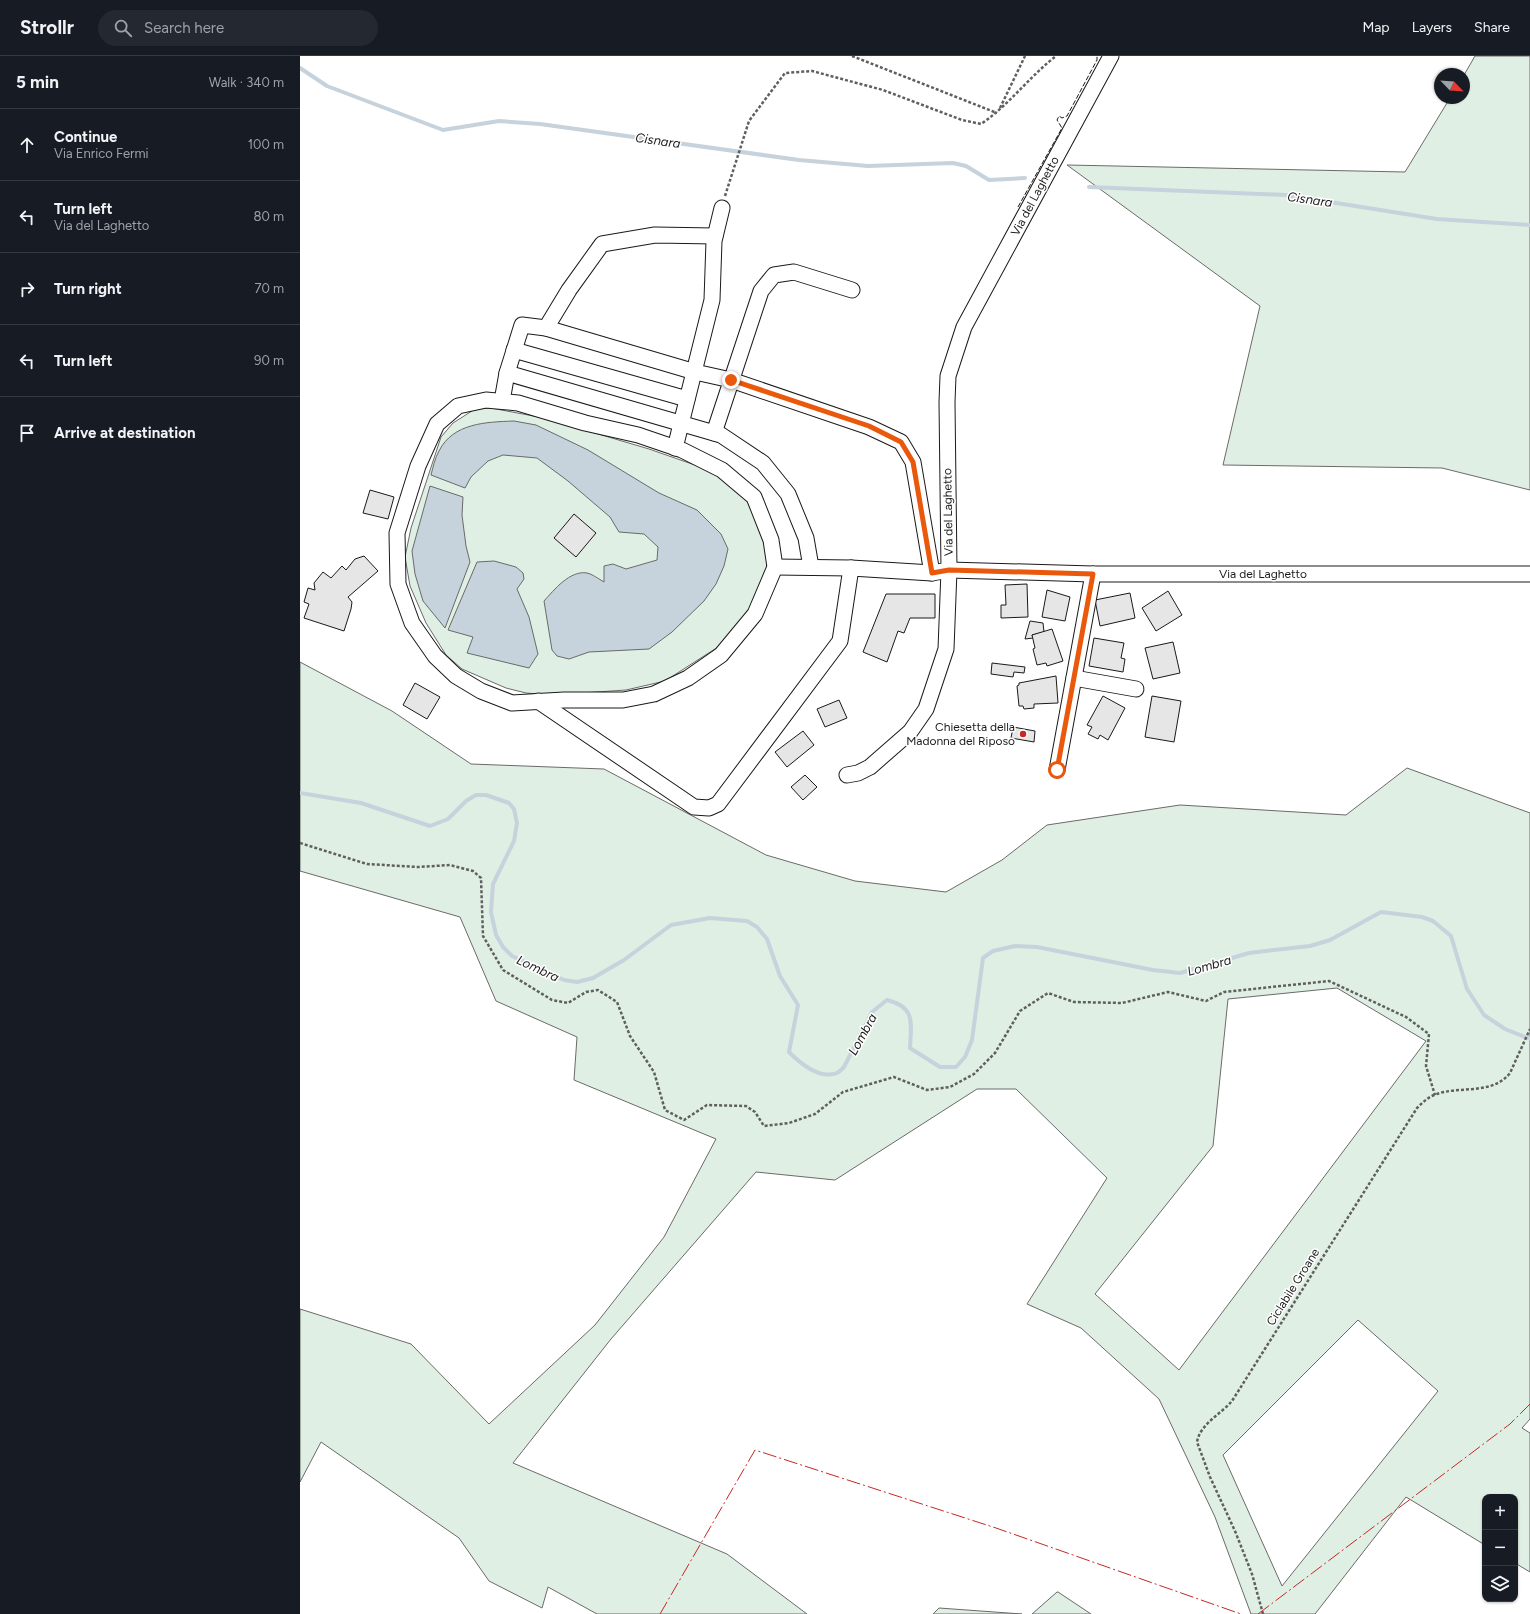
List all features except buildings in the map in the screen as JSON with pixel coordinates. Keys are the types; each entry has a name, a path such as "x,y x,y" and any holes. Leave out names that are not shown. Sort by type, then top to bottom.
{"street":[{"name":"Via del Laghetto","path":"1110,56 964,327 954,354 948,376 947,402 949,570 1093,574 1530,574"},
{"path":"676,448 712,300 715,236 722,208"},
{"path":"546,328 569,290 602,244 655,235 715,236"},
{"path":"714,433 761,291 774,275 794,272 852,290"},
{"path":"502,401 507,373 522,325 546,328 695,372 731,380 869,426 901,442 913,462 932,573"},
{"path":"514,350 687,399"},
{"path":"507,373 721,435 763,463 788,494 806,538 811,567"},
{"path":"486,400 502,401 518,403 585,423 638,435 676,448 722,470 754,497 771,540 775,567 755,614 721,655 688,678 654,694 623,700 538,701 512,703 481,691 456,676 435,656 412,623 398,584 397,533 418,466 437,424 458,406 486,400"},
{"path":"775,567 851,568 932,573 949,570 946,649 926,709 910,732 890,751 870,767 858,773 847,775"},
{"path":"538,701 694,807 709,808 714,806 718,804 840,641 851,568"},
{"path":"1057,770 1093,574"},
{"path":"1074,678 1136,689"}],"path":[{"path":"852,56 997,113"},
{"path":"997,113 1025,56"},
{"path":"722,208 749,121 785,73 812,71 883,90 962,120 981,124 997,113 1039,69 1056,56"},
{"path":"300,843 368,864 418,868 450,865 473,872 481,878 483,936 503,970 552,1000 568,1003 586,992 598,990 617,1002 630,1036 654,1072 665,1110 684,1120 707,1105 746,1106 755,1112 764,1126 789,1123 816,1114 843,1092 894,1077 927,1090 950,1087 974,1074 995,1053 1020,1011 1048,993 1074,1002 1122,1004 1168,992 1206,1000 1224,992 1329,981 1406,1017 1429,1034 1426,1066 1435,1094 1471,1090 1498,1083 1506,1079 1530,1029"},
{"name":"Ciclabile Groane","path":"1263,1614 1252,1574 1235,1531 1210,1476 1197,1442 1198,1436 1204,1427 1232,1401 1408,1121 1426,1099 1435,1094"}],"green space":[{"path":"1475,56 1530,56 1530,490 1442,468 1223,465 1260,306 1067,165 1405,172 1446,104 1470,104 1470,68 1468,68"},
{"path":"491,408 544,418 649,449 712,471 736,488 753,508 762,527 767,561 766,573 748,612 718,647 665,681 626,690 552,695 526,693 506,688 462,669 446,655 426,623 410,586 405,557 411,528 441,437 453,423 475,409"},
{"path":"300,662 392,711 471,764 604,769 766,855 855,881 946,892 1002,860 1047,825 1180,805 1346,815 1407,768 1530,813 1530,1419 1522,1428 1530,1433 1530,1572 1518,1565 1518,1494 1482,1494 1482,1543 1406,1497 1315,1614 1251,1614 1215,1517 1159,1399 1081,1328 1027,1304 1107,1178 1016,1089 977,1089 835,1180 756,1172 611,1339 513,1463 727,1554 807,1614 597,1614 548,1587 542,1608 489,1581 459,1538 321,1442 300,1482 300,1309 411,1344 489,1424 595,1325 664,1237 716,1139 574,1080 577,1037 496,1001 460,917 300,871","holes":["1337,988 1426,1041 1179,1370 1095,1294 1213,1146 1228,999","1358,1320 1438,1391 1282,1586 1223,1455"]},
{"path":"1058,1592 1091,1614 1032,1614"},
{"path":"939,1608 1022,1614 933,1614"}],"shaded area":[{"path":"514,421 536,425 588,450 659,493 697,510 721,534 728,549 724,566 716,584 704,601 672,632 649,649 589,652 569,659 557,656 552,650 544,601 563,582 575,575 587,573 604,582 604,566 613,564 626,569 657,560 658,547 644,534 619,532 610,517 568,481 537,458 503,455 488,461 471,477 465,488 431,475 435,460 445,442 462,429 492,422"},
{"path":"430,486 463,497 462,515 466,546 470,562 445,628 423,601 415,574 412,551"},
{"path":"494,561 516,567 523,573 524,579 517,589 529,617 538,654 529,668 467,653 473,637 448,630 477,562"}],"waterway":[{"name":"Cisnara","path":"300,68 327,86 443,130 499,121 540,124 799,160 868,166 953,163 966,166 989,180 1025,178"},
{"name":"Cisnara","path":"1089,187 1286,195 1437,219 1530,225"},
{"name":"Lombra","path":"300,793 361,803 430,826 448,819 466,801 476,795 486,795 509,803 514,809 517,823 514,841 493,884 491,912 496,935 503,947 512,956 564,980 577,982 593,978 624,960 671,925 710,918 747,921 757,927 767,939 780,976 798,1005 789,1052 810,1069 823,1074 830,1075 837,1073 844,1067 872,1012 887,1000 903,1007 910,1017 910,1048 940,1067 956,1067 965,1057 972,1040 983,958 993,951 1015,946 1037,947 1153,970 1180,973 1249,953 1310,946 1330,940 1381,912 1422,917 1433,921 1451,936 1467,989 1484,1015 1505,1029 1530,1039"}],"fence":[{"path":"1018,207 1062,128 1057,120 1059,116 1062,118 1067,116 1097,60 1097,56"}],"power":[{"path":"1258,1614 1510,1424 1530,1404"},
{"path":"660,1614 755,1450 996,1528 1241,1614"}],"place":[{"name":"Chiesetta della Madonna del Riposo","path":"1023,734"}],"route":[{"path":"731,380 869,426 901,442 913,462 932,573 949,570 1093,574 1057,770"}]}
